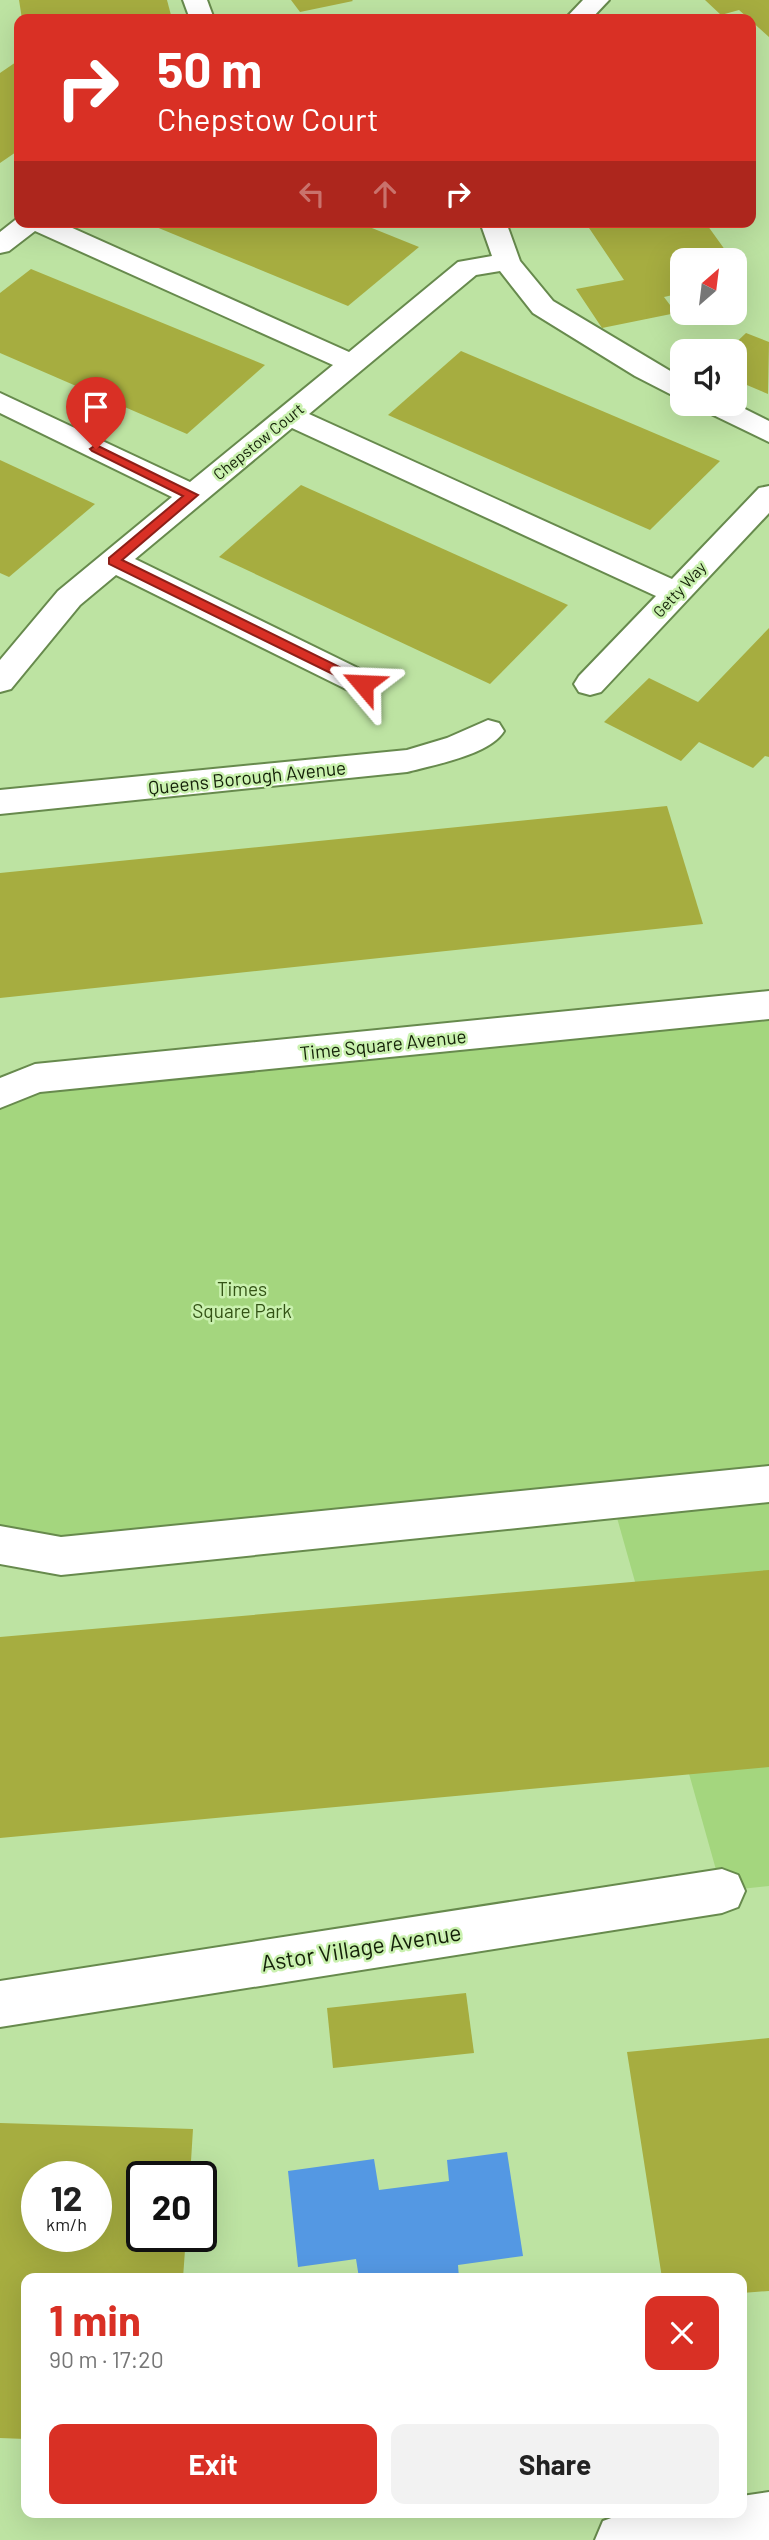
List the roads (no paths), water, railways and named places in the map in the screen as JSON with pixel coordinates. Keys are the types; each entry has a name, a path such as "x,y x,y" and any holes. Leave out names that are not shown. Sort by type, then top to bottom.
{"lane":[{"path":"582,14 597,0"},
{"path":"0,245 22,228"},
{"path":"49,228 354,364"},
{"path":"495,228 507,262 543,307 670,383"},
{"name":"Chepstow Court","path":"0,681 10,651 192,495 468,268 507,262"},
{"path":"0,402 192,495"},
{"path":"289,416 676,593"},
{"path":"736,416 769,433"},
{"name":"Getty Way","path":"590,684 769,495"},
{"path":"113,561 363,684"},
{"name":"Queens Borough Avenue","path":"0,802 407,761 458,746 488,731"},
{"name":"Time Square Avenue","path":"0,1094 35,1078 769,1005"},
{"path":"0,1545 61,1556 769,1484"},
{"name":"Astor Village Avenue","path":"0,2004 722,1891"},
{"path":"622,2540 769,2518"}],"water":[{"path":"507,2152 523,2256 458,2265 459,2273 358,2273 356,2259 298,2267 288,2171 374,2159 379,2190 449,2181 447,2160"}],"park label":[{"name":"Times Square Park","path":"242,1299"}]}
